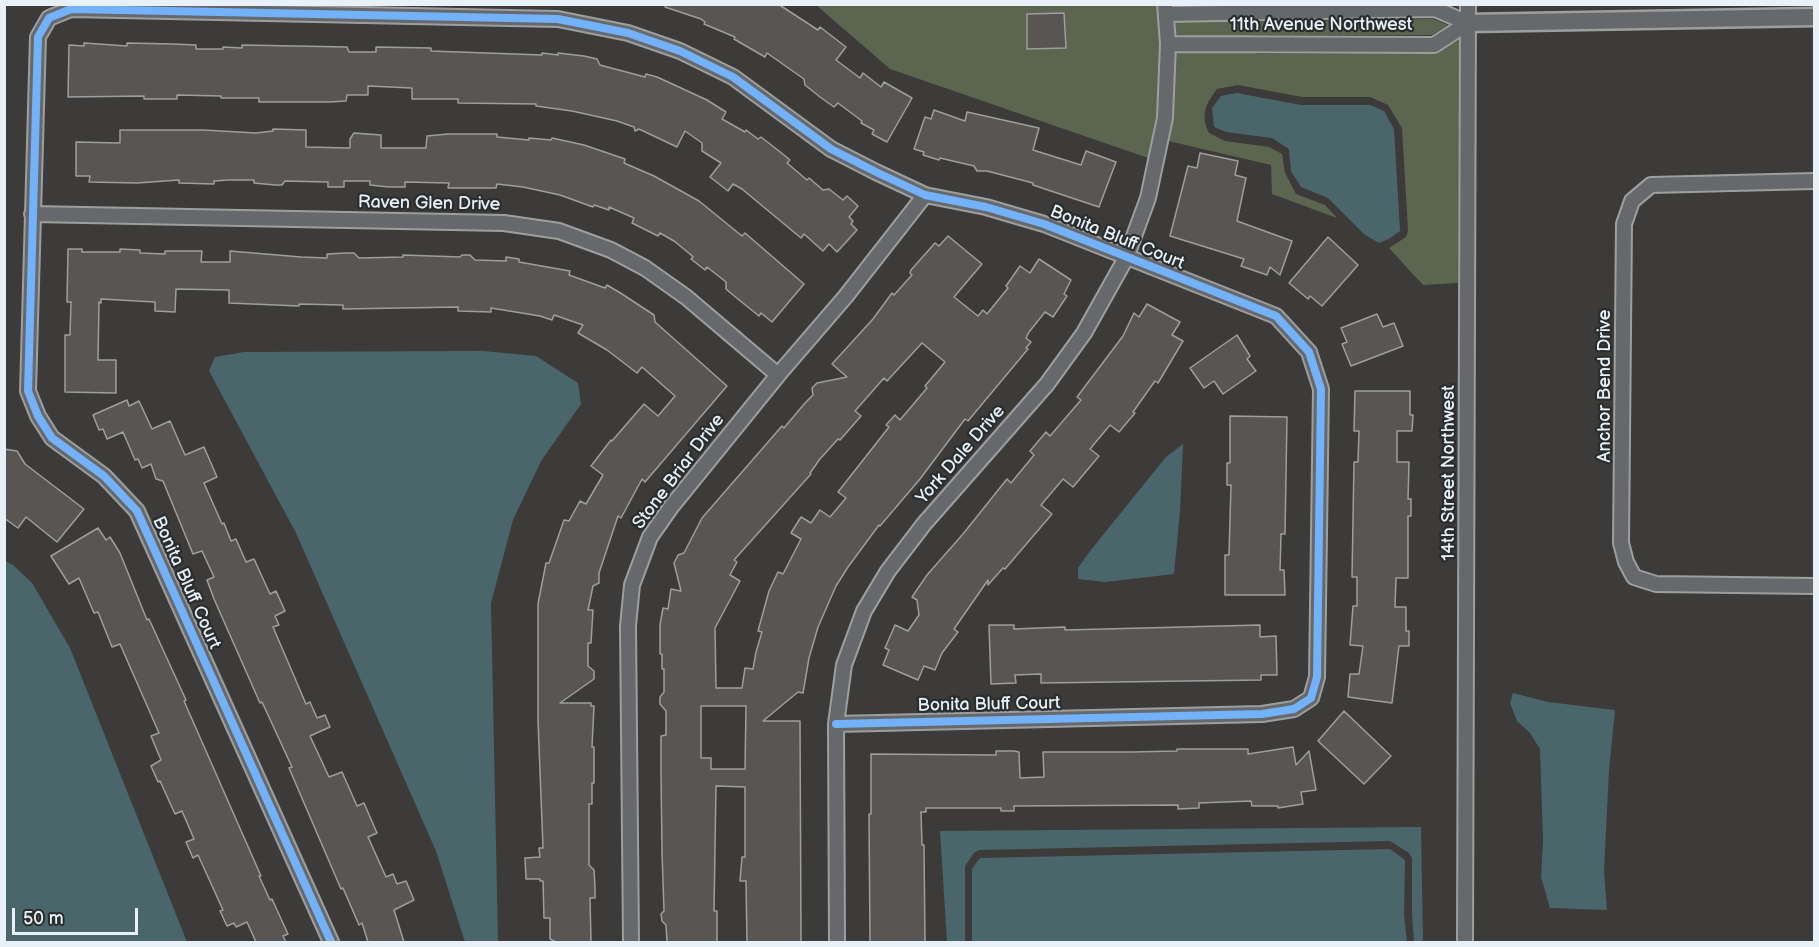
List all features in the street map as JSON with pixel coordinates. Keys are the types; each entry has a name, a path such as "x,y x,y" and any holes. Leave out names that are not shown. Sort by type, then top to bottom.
{"street":[{"name":"14th Street Northwest","path":"1465,942 1468,4"},
{"name":"Bonita Bluff Court","path":"331,942 138,511 104,476 52,438 38,416 28,391 38,38 49,18 71,9 558,19 628,33 680,51 733,77 831,149 925,195 986,207 1044,224 1276,316 1309,352 1321,389 1317,677 1311,698 1294,710 1262,714 836,724"},
{"name":"11th Avenue Northwest","path":"1166,9 1435,9 1468,23 1815,17"},
{"name":"York Dale Drive","path":"837,942 836,724 844,664 864,611 888,571 924,524 1047,384 1084,333 1126,258 1148,198 1165,118 1168,44 1166,9"},
{"name":"11th Avenue Northwest","path":"1168,44 1434,45 1468,23"},
{"name":"Anchor Bend Drive","path":"1815,181 1651,185 1632,201 1624,224 1622,531 1626,562 1634,577 1656,584 1815,586"},
{"name":"Stone Briar Drive","path":"631,942 628,626 632,585 650,537 671,507 778,375 846,296 925,195"},
{"name":"Raven Glen Drive","path":"32,214 504,223 559,231 610,250 645,268 686,297 778,375"}],"green space":[{"path":"1252,4 1253,22 1433,19 1448,25 1432,35 1255,35 1255,54 1434,54 1459,40 1458,283 1423,285 1389,248 1406,237 1408,231 1402,128 1388,105 1370,97 1302,97 1238,85 1217,89 1206,110 1205,120 1209,133 1225,141 1269,147 1282,154 1285,173 1296,194 1325,205 1337,218 1272,194 1271,165 1164,140 1154,160 890,69 816,5"}],"water":[{"path":"1237,93 1301,105 1370,105 1384,111 1394,129 1400,231 1379,243 1365,235 1328,198 1301,187 1291,171 1289,149 1272,138 1226,132 1214,127 1212,108 1221,96"},
{"path":"483,351 536,356 578,383 581,404 541,461 513,520 491,603 498,942 465,942 436,851 296,533 209,371 215,357 244,352"},
{"path":"1183,444 1174,574 1105,582 1078,579 1078,568 1090,551 1166,457"},
{"path":"5,561 13,565 32,583 70,648 187,942 5,942"},
{"path":"1513,693 1548,702 1615,710 1609,770 1604,871 1607,910 1550,908 1541,877 1543,841 1540,749 1530,733 1517,721 1510,703"},
{"path":"1421,827 1423,942 1414,942 1412,858 1409,853 1390,841 979,850 965,866 965,942 947,942 940,831"},
{"path":"1390,849 1405,860 1404,915 1407,942 972,942 972,869 980,858"}],"building":[{"path":"666,4 778,4 818,30 820,27 846,47 836,60 860,78 863,73 881,87 884,82 912,98 887,142 872,134 874,130 861,123 862,121 838,103 834,107 820,97 805,85 804,79 767,53 765,57 734,39 735,37 704,24 705,22 701,19 665,7"},
{"path":"1064,13 1066,48 1027,49 1027,14"},
{"path":"84,43 127,46 127,43 196,45 196,49 242,48 242,45 347,47 349,52 376,52 376,47 431,48 431,51 542,55 542,53 558,55 558,53 597,59 600,65 645,77 646,74 657,77 707,100 726,112 722,119 745,132 746,130 758,139 761,137 790,160 787,163 807,180 809,178 823,190 829,189 843,200 847,196 858,206 849,217 853,221 851,224 857,230 837,252 829,244 823,251 804,234 801,238 742,189 733,184 728,191 710,177 721,163 702,151 702,143 685,131 677,147 639,129 635,131 634,127 617,121 536,106 536,104 458,103 458,99 412,99 412,88 368,86 368,95 347,95 346,101 329,102 259,102 259,98 177,95 177,99 144,99 144,96 68,97 69,45 84,46"},
{"path":"934,110 965,121 967,112 1039,128 1033,150 1081,165 1086,151 1116,162 1099,207 1033,185 1033,183 987,171 977,171 974,166 923,155 924,152 914,149 925,117 931,119"},
{"path":"273,129 306,130 306,147 350,148 350,139 354,133 381,135 381,148 426,148 427,136 448,134 497,134 497,137 529,140 529,138 551,140 552,138 584,145 625,159 624,163 654,176 699,201 742,236 745,233 804,284 772,322 761,313 759,316 733,295 726,289 726,282 707,267 705,270 691,259 693,257 674,241 660,233 658,236 632,223 634,218 609,207 609,210 594,205 593,207 560,195 523,187 497,184 496,188 448,188 449,183 405,182 405,187 388,187 370,185 370,181 344,181 344,187 328,187 328,182 285,181 282,185 275,185 254,183 254,180 214,181 214,184 179,183 179,180 137,183 89,182 90,176 76,176 76,142 120,143 120,130 203,130 256,133 273,131"},
{"path":"1200,153 1238,161 1235,175 1246,178 1237,221 1292,241 1280,275 1270,267 1267,275 1241,266 1244,259 1170,236 1188,166 1197,168"},
{"path":"948,236 982,264 954,297 978,316 983,310 987,314 1008,288 1006,286 1020,266 1030,273 1039,259 1071,280 1064,294 1067,296 1053,317 1045,312 1026,338 1031,342 1026,348 1028,349 968,421 965,419 920,479 879,525 848,567 836,586 818,627 809,658 803,693 798,692 763,721 800,721 801,942 747,942 746,881 740,881 742,857 745,857 745,787 716,786 714,911 717,911 717,942 667,942 666,925 662,921 661,914 664,911 661,736 666,735 666,711 660,704 660,697 664,692 664,669 662,669 662,654 660,654 660,625 663,608 668,609 671,589 681,591 674,563 678,555 684,553 702,518 782,426 784,428 813,395 812,388 817,383 847,377 832,364 873,319 892,293 894,295 912,275 911,270 935,243 939,246","holes":["922,343 945,362 900,420 895,415 886,425 889,427 838,492 846,498 830,517 820,510 811,523 801,517 791,533 801,539 783,574 778,572 769,591 758,631 762,632 753,669 745,668 742,688 716,688 715,628 740,581 730,575 737,562 734,560 811,474 820,459 861,416 855,411 884,378 887,381","701,706 746,706 745,769 711,769 711,758 701,758"]},
{"path":"1328,237 1358,265 1322,306 1310,296 1308,299 1289,283"},
{"path":"68,249 82,249 82,252 140,250 140,253 165,254 165,251 202,251 201,262 230,262 230,251 327,258 327,254 354,253 359,258 403,257 403,255 460,257 470,255 475,260 506,261 506,257 519,259 519,262 570,271 569,275 605,288 607,285 622,294 654,315 655,322 727,386 645,482 642,479 621,518 618,516 599,573 599,583 593,586 588,610 593,610 591,643 588,643 588,666 594,671 594,679 560,703 591,703 591,706 594,706 592,747 594,747 594,783 592,783 592,804 589,804 589,865 594,870 595,887 595,898 590,898 591,942 556,942 550,939 550,918 544,918 543,881 526,879 525,858 540,857 539,848 543,848 538,720 538,604 546,563 549,563 564,520 569,521 580,501 586,504 603,475 591,466 644,404 658,416 675,396 642,367 637,373 607,350 578,333 583,325 554,315 552,320 491,308 491,312 458,311 458,307 343,309 343,305 229,303 229,290 176,289 175,312 155,311 155,302 101,299 101,303 99,302 98,360 116,360 116,393 65,392 65,335 70,335 71,302 67,302"},
{"path":"1147,304 1180,322 1172,335 1183,341 1158,383 1155,381 1133,412 1135,413 1119,432 1110,425 1090,449 1099,456 1073,487 1063,479 1041,505 1052,514 1005,569 1003,568 988,585 988,580 954,629 958,632 942,653 935,670 924,666 918,680 883,665 889,650 885,648 895,625 908,631 919,615 917,600 912,597 927,575 1007,479 1011,483 1034,455 1030,451 1046,432 1050,436 1081,400 1077,397 1123,336 1134,313 1139,317"},
{"path":"1377,314 1383,327 1394,323 1403,346 1351,366 1342,344 1347,342 1341,328"},
{"path":"1237,335 1250,356 1247,359 1256,371 1223,394 1214,381 1204,388 1190,368"},
{"path":"1355,391 1410,391 1410,415 1413,415 1412,431 1397,431 1397,462 1409,462 1408,499 1411,499 1411,516 1408,516 1408,578 1396,578 1395,607 1406,607 1406,631 1409,631 1409,646 1399,646 1392,703 1348,697 1350,674 1359,674 1363,646 1350,645 1353,606 1357,606 1357,577 1352,577 1354,462 1358,462 1359,431 1354,431"},
{"path":"127,400 129,406 139,401 152,429 170,421 185,455 204,447 217,477 204,483 222,524 224,523 231,541 236,539 246,562 254,559 270,594 276,591 285,611 275,616 279,625 273,627 306,704 310,702 317,718 325,715 330,727 310,736 329,777 342,772 357,806 364,803 377,833 368,837 386,877 393,874 397,884 406,881 414,900 394,910 404,942 368,942 362,923 359,925 343,888 341,889 289,768 292,767 262,702 260,703 214,599 207,580 214,577 202,551 193,554 163,481 156,479 151,464 142,468 138,459 135,460 123,432 107,439 103,429 99,430 93,415"},
{"path":"1230,416 1287,417 1285,534 1281,534 1280,570 1284,570 1285,595 1225,595 1225,555 1229,555 1231,485 1227,485 1227,463 1230,463"},
{"path":"4,449 17,451 25,464 84,509 57,542 26,517 18,528 4,518"},
{"path":"98,528 106,540 110,537 120,553 147,620 149,619 186,700 184,701 261,876 259,876 288,934 283,936 286,942 256,942 247,922 236,927 234,923 227,926 220,911 223,910 198,855 193,858 186,842 194,839 182,811 175,814 151,766 161,760 151,736 159,733 120,644 112,647 98,612 94,613 79,578 69,584 51,556"},
{"path":"989,625 1014,625 1014,629 1065,627 1065,630 1260,625 1260,637 1276,636 1277,675 1261,675 1261,680 1041,683 1041,674 1015,675 1016,683 991,684"},
{"path":"1344,711 1391,756 1364,784 1318,741"},
{"path":"1293,747 1296,765 1309,751 1316,790 1301,792 1303,804 1278,808 1278,806 1252,806 1251,801 1199,803 1199,808 1178,809 1178,805 1014,806 1014,811 1001,811 1001,808 926,808 926,812 921,812 922,845 924,845 925,942 870,942 871,754 996,755 996,751 1014,751 1019,752 1020,778 1044,777 1043,752 1248,749 1248,754"}],"cycle path":[{"path":"331,942 137,511 104,476 52,438 38,416 28,391 38,37 49,18 71,9 558,19 628,33 680,51 733,77 831,149 925,195 986,207 1044,224 1276,316 1309,352 1321,389 1317,677 1311,698 1294,709 1262,714 836,724"}]}
